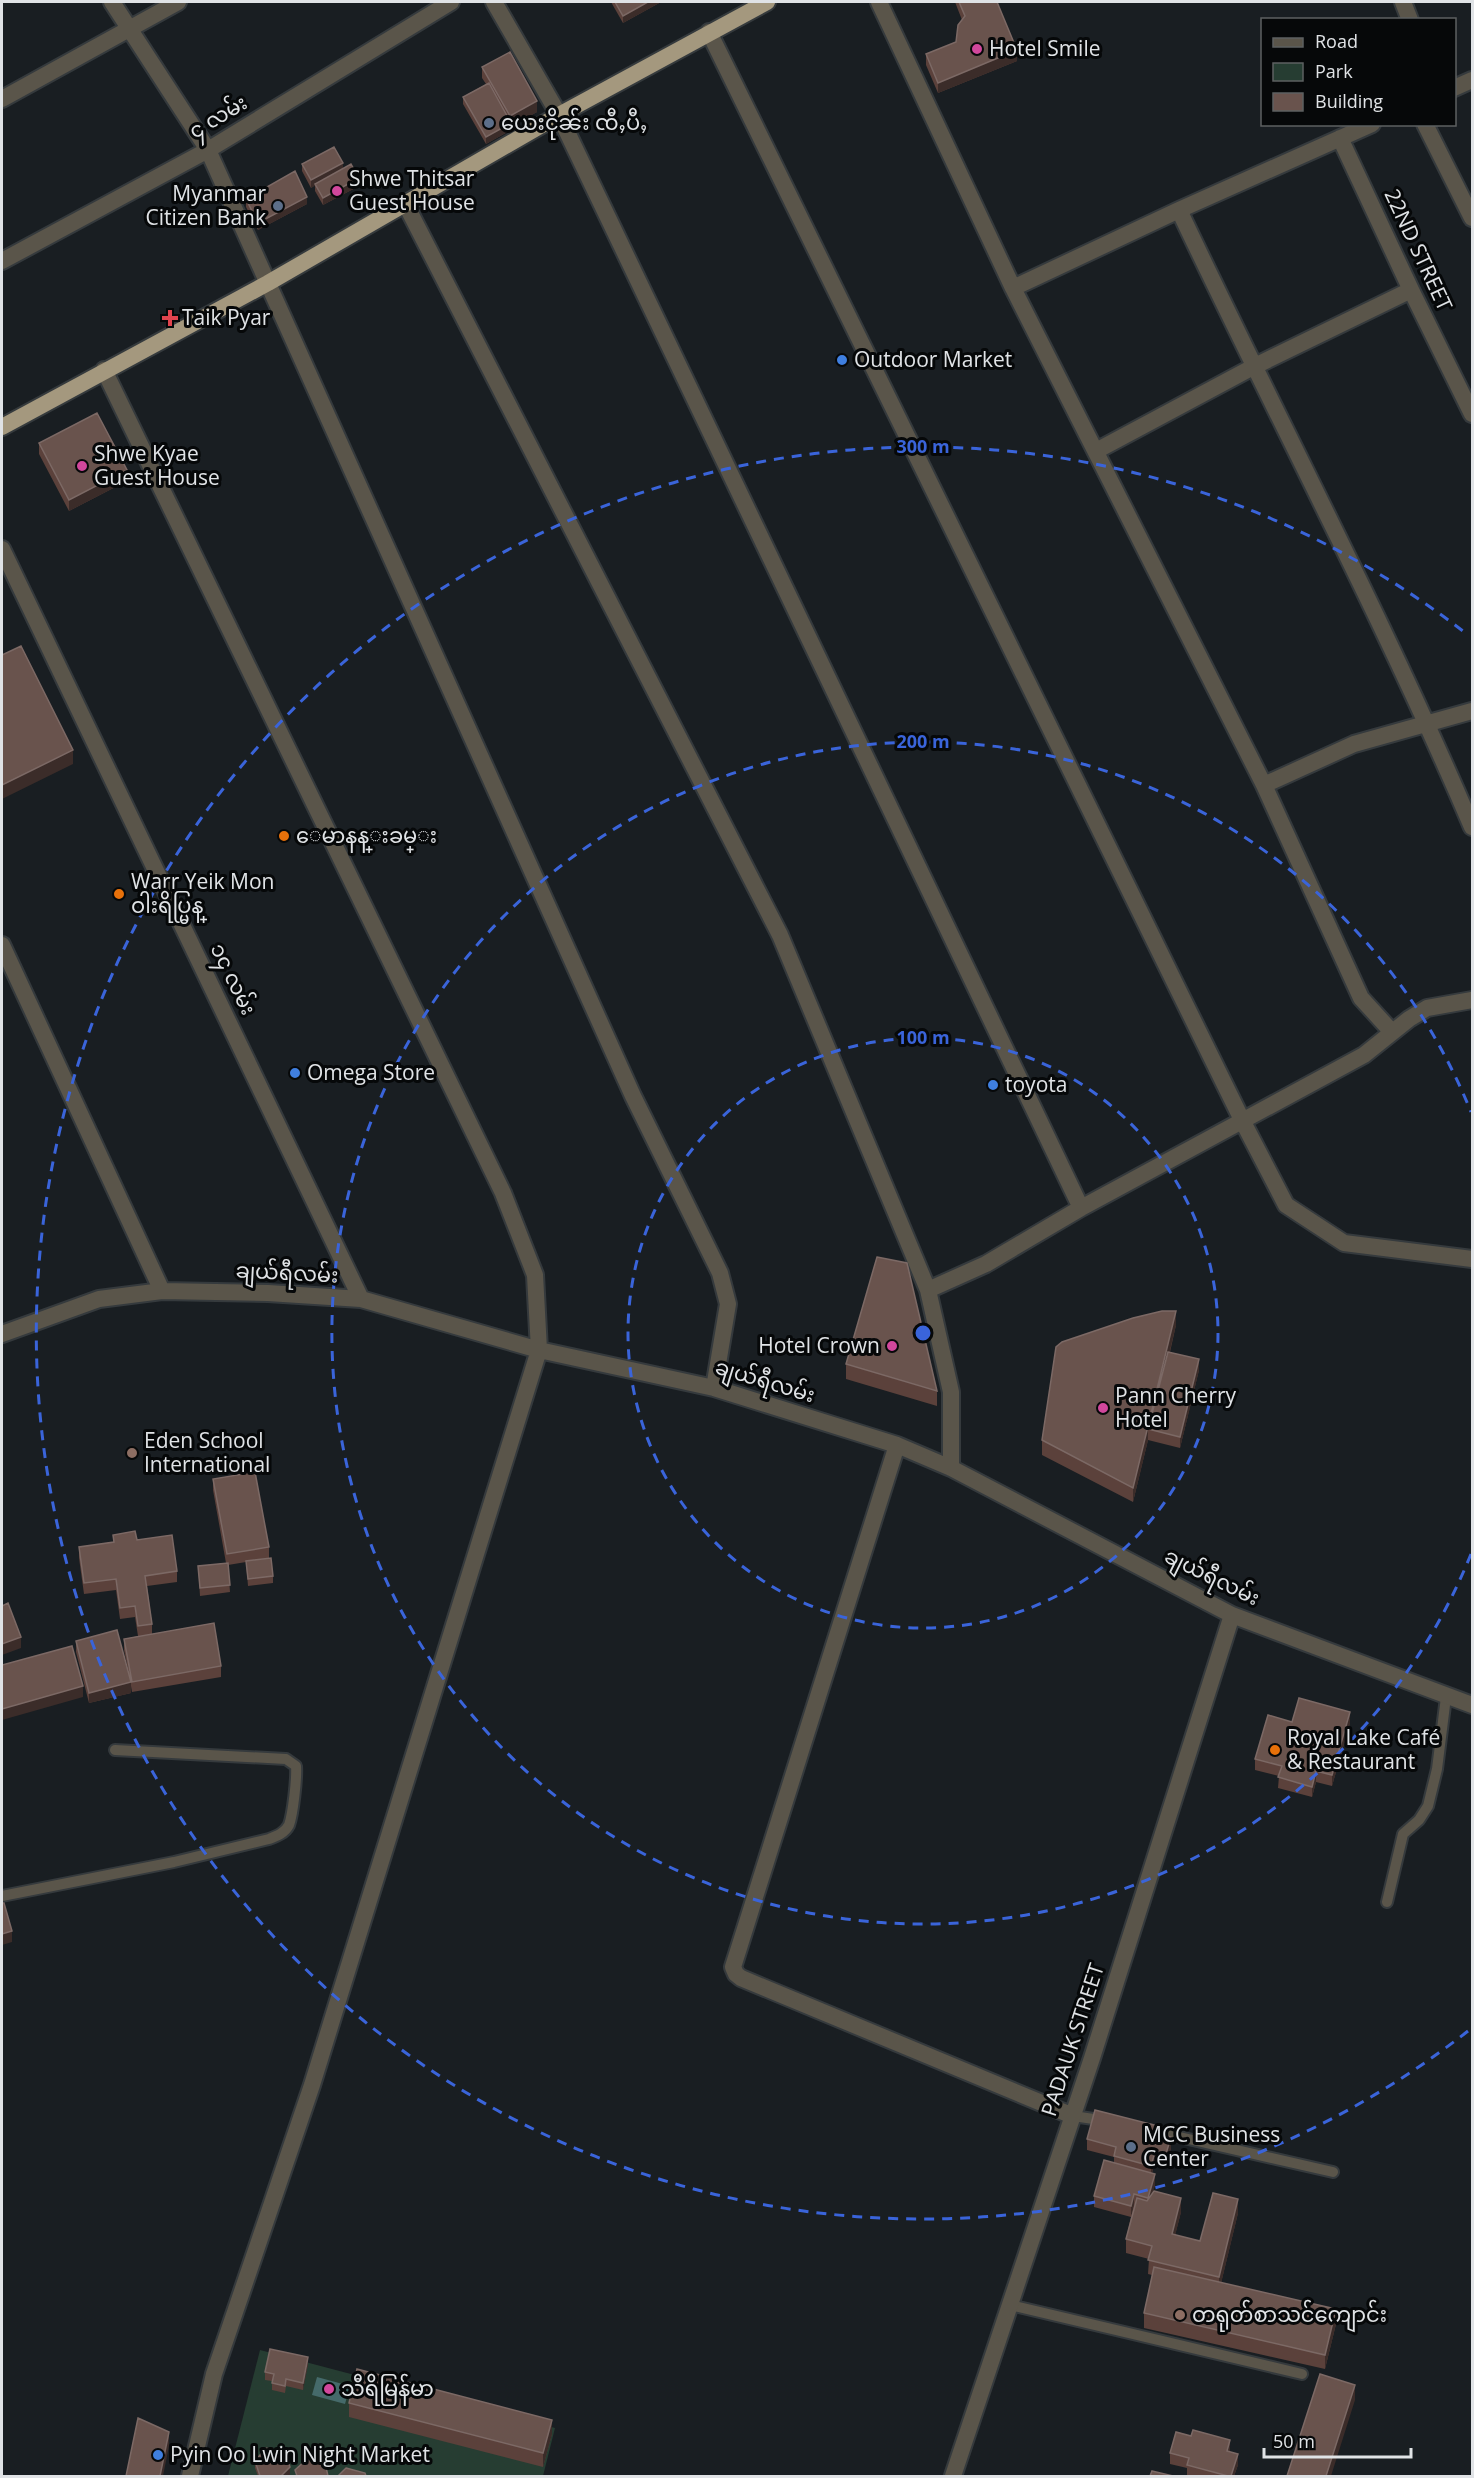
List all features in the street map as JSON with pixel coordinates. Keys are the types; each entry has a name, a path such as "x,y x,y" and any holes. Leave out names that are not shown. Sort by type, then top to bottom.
{"highway":[{"path":"2,426 267,283 559,115 767,2"}],"street":[{"path":"112,2 208,150 628,1085 720,1273 728,1304 714,1388"},
{"path":"2,99 178,2"},
{"name":"၄ လမ်း","path":"2,261 208,150 451,2"},
{"path":"494,2 559,115 1081,1208"},
{"path":"879,2 1013,288 1264,785 1361,998 1392,1032"},
{"path":"1402,2 1409,18"},
{"path":"709,32 1243,1122 1286,1205 1344,1243 1473,1259"},
{"path":"1456,88 1473,80"},
{"path":"1013,288 1179,210 1367,126"},
{"path":"1426,126 1473,218"},
{"name":"22ND STREET","path":"1340,138 1411,290 1473,414"},
{"path":"405,203 780,935 928,1290 951,1392 951,1468"},
{"path":"1179,210 1253,367 1428,723 1473,827"},
{"path":"1096,451 1253,367 1411,290"},
{"path":"104,370 503,1193 535,1275 539,1350 312,2085 214,2374 190,2476"},
{"name":"၁၄ လမ်း","path":"2,549 361,1299"},
{"path":"1264,785 1354,744 1473,711"},
{"path":"2,945 162,1291"},
{"path":"928,1290 986,1264 1081,1208 1364,1055 1427,1008 1473,1000"},
{"name":"ချယ်ရီလမ်း","path":"2,1334 99,1299 162,1291 268,1293 361,1299 539,1350 714,1388 897,1445 951,1468 1232,1615 1446,1697 1473,1705"},
{"path":"897,1445 733,1967 741,1978 1073,2116"},
{"name":"PADAUK STREET","path":"953,2476 1073,2116 1232,1615"}],"lane":[{"path":"1387,1902 1403,1834 1419,1820 1428,1806 1437,1769 1446,1697"},
{"path":"2,1896 174,1862 269,1839 281,1834 289,1825 296,1766 286,1759 115,1750"},
{"path":"1073,2116 1124,2124"},
{"path":"1135,2127 1333,2172"},
{"path":"1010,2305 1302,2374"}],"green space":[{"name":"သီရိမြန်မာ","path":"260,2350 555,2428 543,2476 228,2476"}],"shaded area":[{"path":"317,2377 350,2386 345,2404 312,2395"}],"building":[{"path":"615,2 648,2 623,16"},
{"path":"959,2 997,2 1017,50 938,83 926,54 956,42 958,25 965,16"},
{"path":"510,52 537,101 510,116 482,67"},
{"path":"489,83 511,123 486,137 463,97"},
{"path":"334,147 343,163 311,180 302,164"},
{"path":"351,164 359,178 323,198 315,184"},
{"path":"295,171 307,197 258,223 246,199"},
{"path":"97,413 127,470 69,500 39,443"},
{"path":"21,646 73,750 2,785 2,655"},
{"path":"877,1257 907,1263 937,1391 846,1364"},
{"name":"Pann Cherry Hotel","path":"1162,1311 1176,1311 1133,1488 1042,1440 1056,1347 1062,1342 1133,1318"},
{"path":"1168,1352 1199,1359 1180,1437 1148,1429"},
{"path":"255,1472 269,1547 227,1554 213,1479"},
{"path":"135,1531 137,1540 172,1535 177,1571 145,1576 152,1624 138,1626 135,1606 120,1608 116,1579 84,1583 79,1547 114,1542 113,1535"},
{"path":"271,1558 273,1576 248,1579 246,1561"},
{"path":"228,1563 230,1585 200,1588 198,1566"},
{"path":"8,1603 21,1637 2,1644 2,1606"},
{"path":"214,1623 221,1666 132,1682 124,1639"},
{"path":"117,1630 131,1682 89,1693 76,1641"},
{"path":"72,1646 83,1686 2,1709 2,1665"},
{"path":"1299,1698 1350,1712 1332,1775 1316,1771 1312,1787 1278,1777 1282,1766 1255,1759 1268,1715 1292,1722"},
{"path":"2,1903 4,1903 12,1931 2,1934"},
{"path":"1095,2110 1162,2127 1160,2134 1171,2137 1166,2154 1155,2152 1151,2166 1114,2156 1116,2147 1087,2139"},
{"path":"1104,2160 1155,2174 1148,2198 1134,2194 1131,2206 1094,2196"},
{"path":"1154,2191 1181,2198 1172,2234 1200,2241 1213,2193 1238,2199 1219,2277 1148,2260 1152,2246 1126,2239 1137,2198 1147,2201"},
{"path":"1154,2267 1336,2309 1325,2355 1144,2313"},
{"path":"270,2349 308,2357 303,2383 286,2379 285,2386 272,2383 274,2374 265,2372"},
{"path":"357,2369 552,2420 543,2453 349,2403"},
{"path":"1320,2374 1355,2385 1326,2476 1287,2476"},
{"path":"138,2418 169,2432 160,2476 126,2476"},
{"path":"1193,2430 1230,2440 1227,2451 1238,2454 1231,2476 1187,2465 1189,2458 1170,2453 1176,2432 1191,2436"},
{"path":"266,2448 285,2452 290,2467 281,2476 260,2476 255,2461"},
{"path":"307,2459 325,2463 328,2476 297,2476 295,2470"},
{"path":"346,2468 365,2473 366,2476 338,2476"},
{"path":"1152,2471 1173,2476 1150,2476"}],"place":[{"name":"Hotel Smile","path":"977,49"},
{"name":"ယေးငိုၼ်း ၸီႇပီႇ","path":"489,123"},
{"name":"Shwe Thitsar Guest House","path":"337,191"},
{"name":"Myanmar Citizen Bank","path":"278,206"},
{"name":"Taik Pyar","path":"170,318"},
{"name":"Outdoor Market","path":"842,360"},
{"name":"Shwe Kyae Guest House","path":"82,466"},
{"name":"ေမာနန္းခမ္း","path":"284,836"},
{"name":"Warr Yeik Mon ဝါးရိပ္မြန္","path":"119,894"},
{"name":"Omega Store","path":"295,1073"},
{"name":"toyota","path":"993,1085"},
{"name":"Hotel Crown","path":"892,1346"},
{"name":"Pann Cherry Hotel","path":"1103,1408"},
{"name":"Eden School International","path":"132,1453"},
{"name":"Royal Lake Café & Restaurant","path":"1275,1750"},
{"name":"MCC Business Center","path":"1131,2147"},
{"name":"တရုတ်စာသင်ကျောင်း","path":"1180,2315"},
{"name":"သီရိမြန်မာ","path":"329,2389"},
{"name":"Pyin Oo Lwin Night Market","path":"158,2455"}]}
